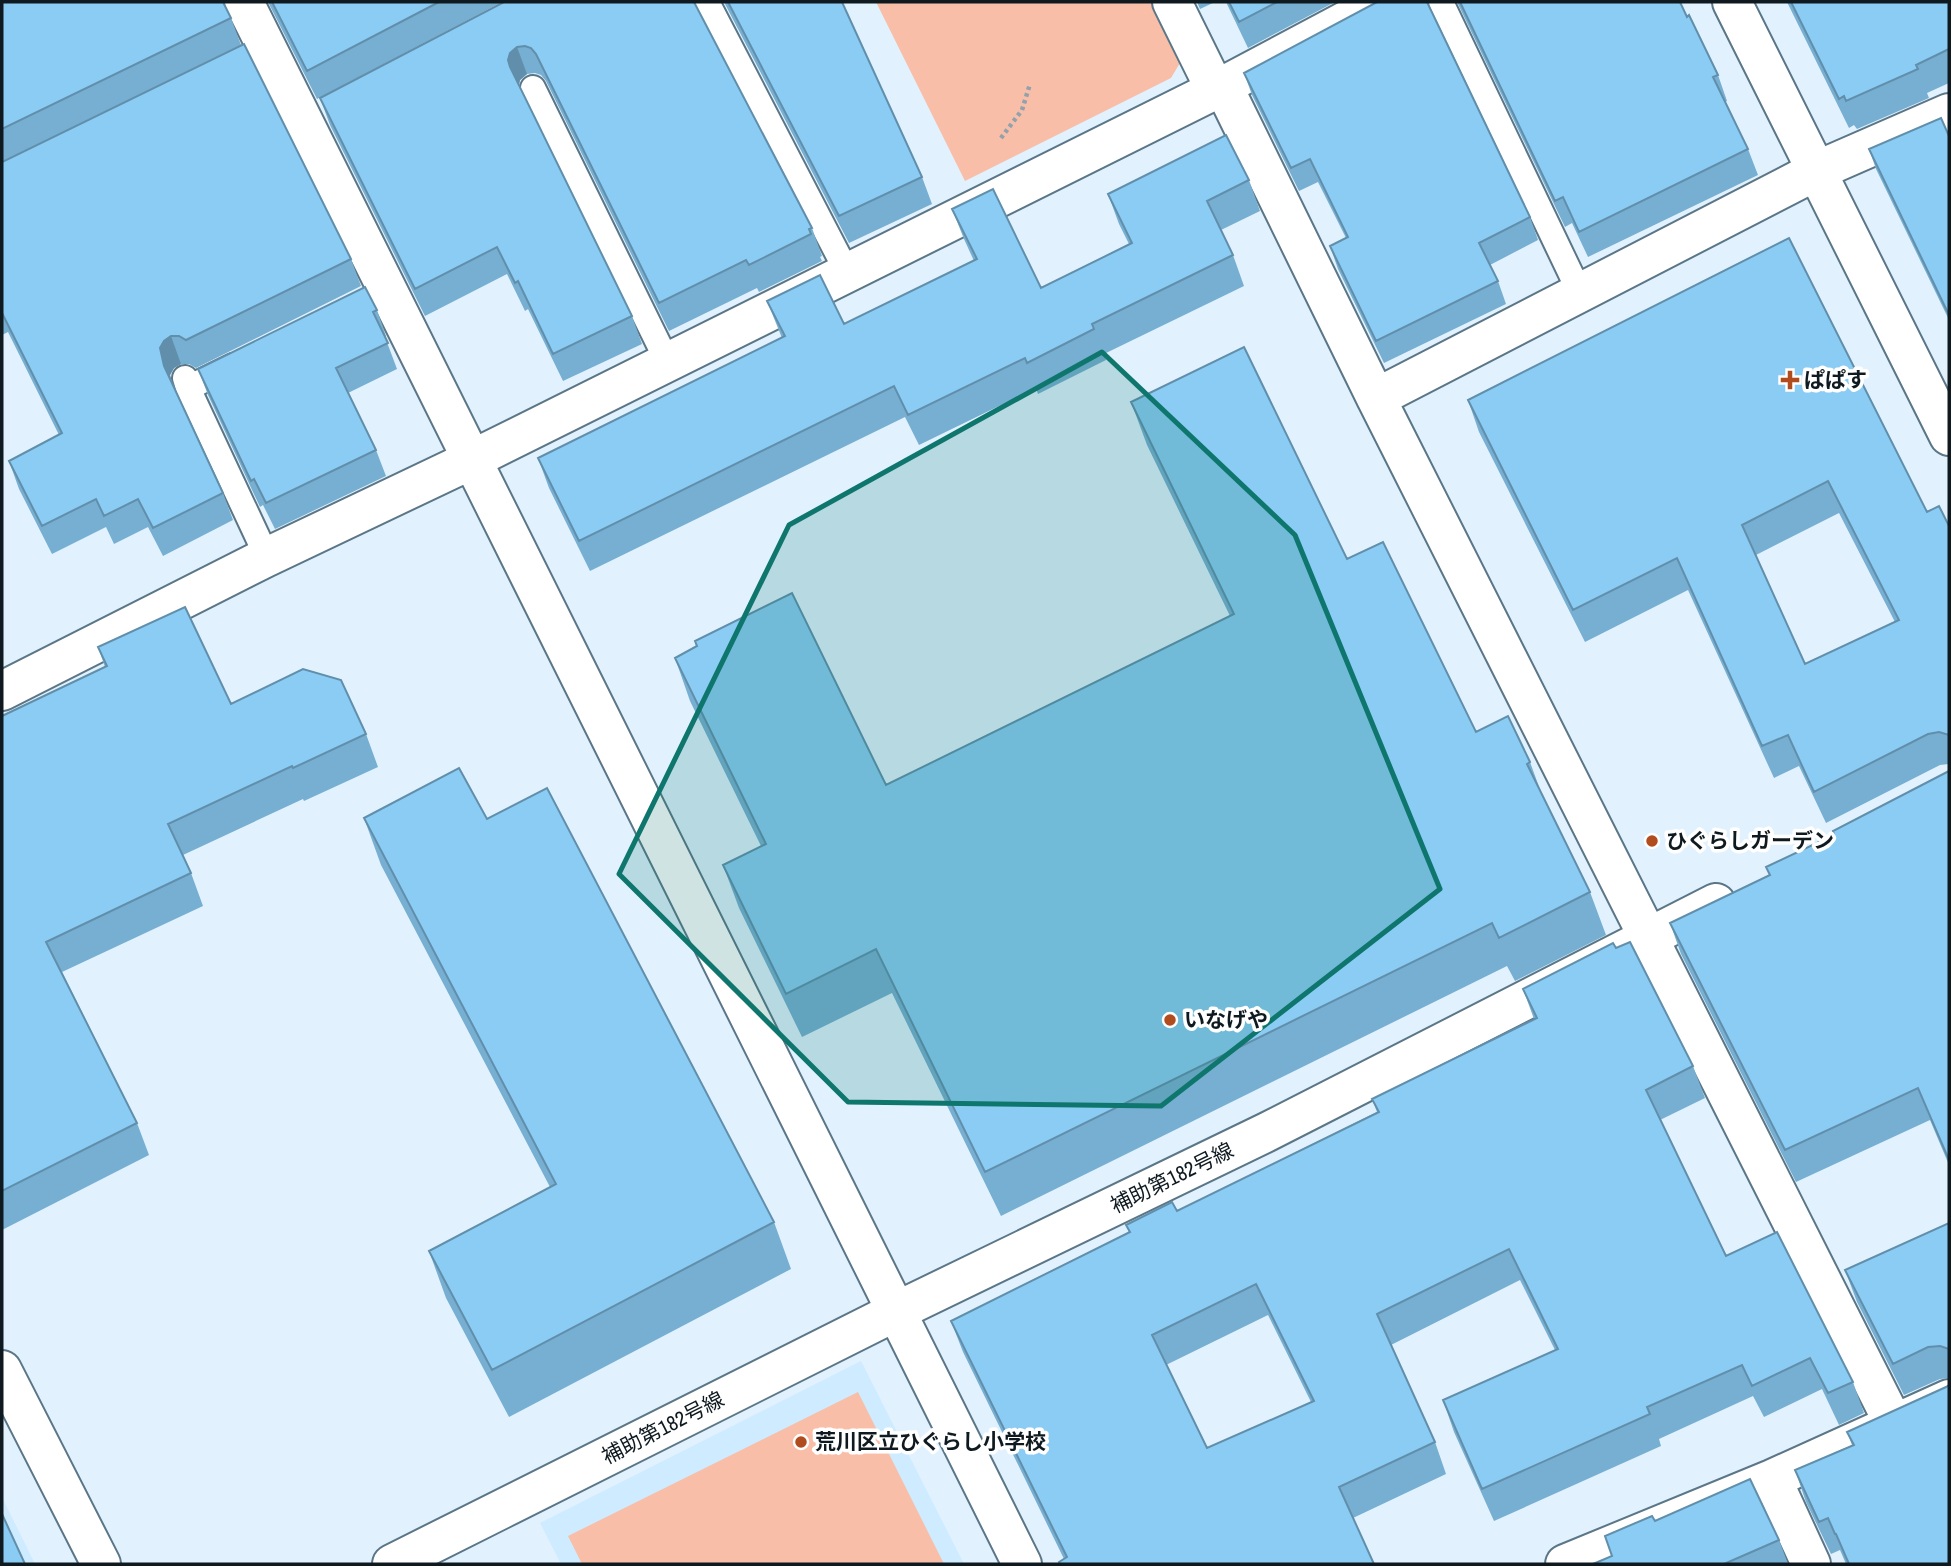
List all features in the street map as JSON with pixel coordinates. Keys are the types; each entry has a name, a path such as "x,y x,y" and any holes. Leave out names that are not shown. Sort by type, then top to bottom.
{"street":[{"path":"244,2 256,55 316,116 375,296 471,460 1022,1564"},
{"path":"1172,2 1219,87 1894,1424"},
{"path":"2,691 267,557 471,460 1219,87 1381,2"},
{"path":"1732,2 1949,436"},
{"path":"1376,398 1816,171 1949,113"},
{"name":"補助第182号線","path":"392,1564 897,1311 1267,1132 1744,889"},
{"path":"2,1370 101,1564"},
{"path":"1565,1564 1772,1479 1949,1399"},
{"path":"1772,1479 1811,1564"}],"lane":[{"path":"707,2 848,272"},
{"path":"1441,2 1580,293"},
{"path":"533,88 667,361"},
{"path":"250,358 187,383 267,557"}],"path":[{"path":"1001,138 1022,110 1030,84"}],"highlighted area":[{"path":"1102,352 1295,535 1440,889 1161,1106 848,1102 619,874 789,525"}],"shaded area":[{"path":"876,2 1155,2 1183,58 1171,78 965,181"},
{"name":"荒川区立ひぐらし小学校","path":"861,1361 964,1564 561,1564 540,1523"},
{"name":"荒川区立ひぐらし小学校","path":"858,1392 944,1564 582,1564 568,1536"},
{"path":"2,1497 35,1564 2,1564"}],"building":[{"path":"2,2 223,2 231,18 2,129"},
{"path":"272,2 439,2 307,71"},
{"path":"504,2 694,2 812,228 809,229 811,234 749,265 746,260 659,303 536,54 531,48 517,47 510,53 510,67 632,316 553,354 518,281 515,283 497,247 415,289 320,98"},
{"path":"728,2 842,2 922,177 839,216"},
{"path":"1229,2 1277,2 1239,22"},
{"path":"1377,2 1427,2 1530,217 1479,243 1498,281 1376,341 1330,246 1348,237 1310,159 1291,168 1244,73"},
{"path":"1460,2 1680,2 1718,75 1713,77 1748,149 1579,232 1563,197 1555,201"},
{"path":"1791,2 1949,2 1949,49 1916,65 1918,69 1846,101 1844,96 1839,99"},
{"path":"244,44 351,259 186,340 171,336 160,348 164,366 223,493 153,528 138,499 104,516 96,499 42,526 9,461 62,433 2,313 2,162"},
{"path":"1941,118 1949,136 1949,315 1869,149"},
{"path":"1226,135 1249,180 1207,201 1233,255 1092,324 1094,329 1027,363 1025,358 908,415 894,386 579,541 538,458 785,336 767,301 820,275 844,324 977,259 952,209 993,189 1041,288 1132,243 1108,194"},
{"path":"1789,238 1927,512 1939,506 1949,526 1949,735 1939,732 1928,734 1814,792 1788,735 1762,746 1677,558 1573,610 1468,400","holes":["1828,481 1899,620 1805,664 1742,525"]},
{"path":"365,287 377,310 373,312 388,343 336,368 376,450 266,503 254,479 251,481 198,369"},
{"path":"1244,347 1347,559 1383,542 1476,732 1508,716 1530,762 1527,764 1590,892 1499,938 1492,923 985,1172 876,949 786,994 723,865 766,844 675,658 697,646 695,641 792,593 886,785 1234,614 1131,402"},
{"path":"185,607 231,704 303,669 341,680 366,734 168,824 191,873 46,942 137,1123 2,1191 2,716 107,666 98,647"},
{"path":"459,768 487,819 547,788 774,1222 492,1370 429,1251 556,1184 364,818"},
{"path":"1949,771 1949,1160 1918,1088 1785,1150 1670,923 1770,875 1766,867 1834,835 1833,831"},
{"path":"1630,942 1693,1066 1646,1090 1726,1256 1777,1232 1853,1382 1828,1393 1810,1358 1752,1386 1742,1365 1647,1407 1650,1414 1482,1489 1443,1400 1558,1349 1509,1249 1377,1314 1435,1442 1339,1487 1374,1564 1060,1564 1059,1562 1067,1557 951,1321 1130,1232 1126,1225 1172,1202 1177,1211 1379,1112 1372,1099 1537,1018 1523,989 1613,943 1616,948","holes":["1256,1284 1314,1401 1207,1448 1152,1335"]},
{"path":"1949,1223 1949,1349 1940,1346 1928,1347 1893,1364 1845,1270"},
{"path":"1949,1385 1949,1564 1849,1564 1828,1518 1819,1522 1795,1470 1854,1445 1847,1432"},
{"path":"1750,1479 1779,1540 1724,1564 1593,1564 1612,1556 1605,1536 1652,1516 1655,1521"},
{"path":"2,1514 25,1564 2,1564"}],"place":[{"name":"ぱぱす","path":"1790,380"},
{"name":"ひぐらしガーデン","path":"1652,841"},
{"name":"いなげや","path":"1170,1020"},
{"name":"荒川区立ひぐらし小学校","path":"801,1442"}]}
